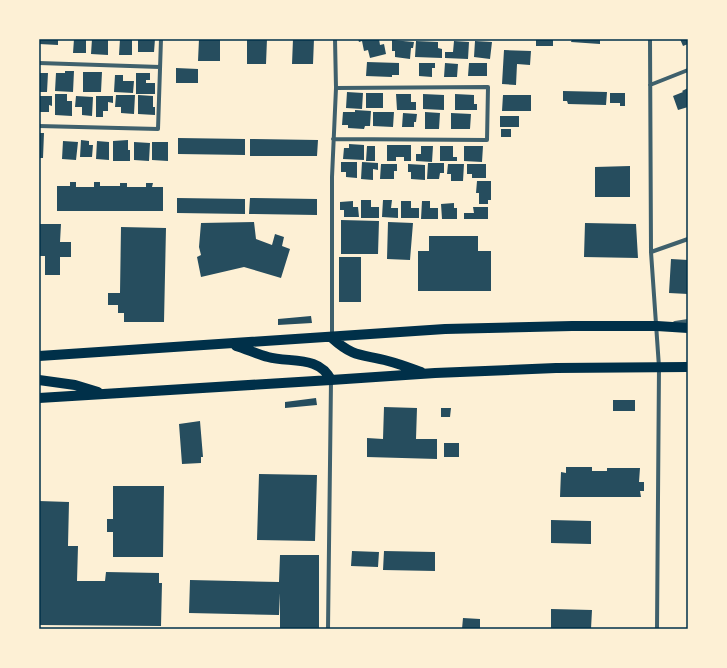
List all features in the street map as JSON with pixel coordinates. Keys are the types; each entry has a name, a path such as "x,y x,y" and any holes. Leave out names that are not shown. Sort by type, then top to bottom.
{"main road":[{"path":"39,356 332,338 445,329 500,327 657,326 688,328"},
{"path":"332,338 342,347 356,354 398,364 425,373"},
{"path":"230,344 268,357 311,363 324,370 331,380"},
{"path":"39,398 425,373 556,368 688,367"},
{"path":"39,380 75,385 106,394"}],"street":[{"path":"39,126 158,129 161,39"},
{"path":"332,338 332,177 336,88 335,39"},
{"path":"650,39 651,252 659,367 657,629"},
{"path":"39,63 160,67"},
{"path":"650,85 688,70"},
{"path":"333,139 487,140 488,87 336,88"},
{"path":"651,252 688,239"},
{"path":"657,326 688,321"},
{"path":"328,629 331,380"}],"building":[{"path":"40,39 58,39 58,45 39,44"},
{"path":"74,39 86,39 86,53 73,53"},
{"path":"92,39 108,39 108,55 91,54"},
{"path":"120,39 132,39 132,55 119,55"},
{"path":"138,39 155,39 154,52 138,52"},
{"path":"199,39 220,39 220,61 198,61"},
{"path":"247,39 267,39 266,64 247,64"},
{"path":"293,39 314,39 313,64 292,64"},
{"path":"358,39 379,39 380,45 384,44 386,54 370,58 368,50 364,51 362,41 359,42"},
{"path":"536,39 553,39 553,46 536,46"},
{"path":"572,39 600,39 600,44 571,42"},
{"path":"680,39 688,39 688,44 683,46"},
{"path":"392,40 414,42 413,48 411,48 410,59 395,57 395,51 392,51"},
{"path":"416,41 438,42 438,48 442,49 442,58 415,57"},
{"path":"454,41 469,42 468,59 445,58 445,52 453,52"},
{"path":"475,41 492,42 490,59 474,57"},
{"path":"504,50 531,51 530,65 517,64 516,85 502,84"},
{"path":"367,62 399,63 399,75 392,75 392,77 366,76"},
{"path":"419,63 435,63 435,68 432,68 432,77 419,76"},
{"path":"445,63 458,64 457,77 444,77"},
{"path":"469,63 487,63 487,76 468,76"},
{"path":"176,68 198,69 198,83 176,83"},
{"path":"65,71 74,71 73,92 55,91 56,73 65,73"},
{"path":"83,72 102,72 101,92 83,92"},
{"path":"39,73 48,73 47,92 39,92"},
{"path":"136,73 150,73 150,80 146,80 146,83 155,83 155,94 136,94"},
{"path":"115,75 123,75 123,81 134,81 133,93 114,92"},
{"path":"688,88 688,107 678,110 673,96"},
{"path":"563,91 607,92 606,105 568,104 567,101 563,101"},
{"path":"347,92 363,93 362,109 346,108"},
{"path":"366,93 383,93 383,108 366,108"},
{"path":"610,93 625,93 625,106 620,106 620,103 610,103"},
{"path":"55,94 67,94 67,101 72,101 72,116 55,115"},
{"path":"396,94 411,94 411,102 416,102 416,110 397,110"},
{"path":"423,94 444,95 444,110 423,109"},
{"path":"455,94 474,95 474,104 477,104 477,110 455,110"},
{"path":"116,95 135,95 134,114 121,113 121,107 115,107"},
{"path":"138,95 153,96 155,115 138,114"},
{"path":"503,95 531,95 531,111 502,111"},
{"path":"39,96 52,96 52,106 49,105 49,112 39,112"},
{"path":"76,96 93,97 92,116 82,115 82,107 75,107"},
{"path":"96,96 113,96 113,103 108,102 108,111 103,111 103,117 96,117"},
{"path":"355,110 371,111 370,126 365,126 364,129 348,128 348,125 342,125 343,112 355,112"},
{"path":"373,112 394,112 393,127 373,126"},
{"path":"425,112 440,113 439,129 425,129"},
{"path":"403,113 417,114 414,127 402,127"},
{"path":"451,113 471,114 470,129 451,129"},
{"path":"500,116 519,116 519,127 500,127"},
{"path":"501,129 511,129 511,137 501,137"},
{"path":"39,133 44,133 43,158 39,158"},
{"path":"178,138 245,139 245,155 178,154"},
{"path":"250,139 318,140 317,156 250,156"},
{"path":"81,140 89,141 89,145 93,145 92,157 80,157"},
{"path":"128,140 130,161 113,161 113,141"},
{"path":"63,141 78,142 76,160 62,159"},
{"path":"97,141 109,142 109,160 96,159"},
{"path":"134,142 150,143 149,161 134,160"},
{"path":"152,142 168,142 168,161 152,160"},
{"path":"349,144 364,145 364,160 343,159 344,148 349,148"},
{"path":"387,145 411,145 411,161 404,161 404,157 396,157 396,161 387,161"},
{"path":"367,146 375,146 375,161 366,161"},
{"path":"421,146 433,146 432,162 416,161 416,154 421,154"},
{"path":"440,146 453,146 453,157 457,157 457,161 440,161"},
{"path":"464,146 483,146 482,162 464,161"},
{"path":"341,162 357,162 357,178 346,177 346,172 341,172"},
{"path":"362,162 378,163 378,170 373,169 373,180 361,179"},
{"path":"428,163 444,163 444,173 440,173 439,179 427,179"},
{"path":"381,164 397,164 397,171 394,171 394,179 380,179"},
{"path":"408,164 425,165 425,180 411,179 411,172 408,172"},
{"path":"448,164 464,164 463,181 451,181 451,174 447,174"},
{"path":"467,164 486,164 486,178 472,178 472,174 467,174"},
{"path":"630,166 630,197 595,197 595,167"},
{"path":"477,181 491,181 491,200 488,200 488,204 479,204 479,193 476,193"},
{"path":"70,182 76,182 76,187 94,187 94,182 100,182 100,186 120,186 120,183 127,183 127,187 146,187 146,183 153,183 152,187 163,187 163,211 57,211 57,186 70,186"},
{"path":"177,198 245,199 245,214 177,213"},
{"path":"250,198 317,199 317,215 249,214"},
{"path":"361,200 371,200 371,207 379,207 379,218 361,218"},
{"path":"383,200 392,200 391,208 398,208 398,218 382,217"},
{"path":"353,201 353,207 358,207 359,217 344,217 344,210 340,210 340,202"},
{"path":"401,201 411,201 411,208 419,208 419,218 401,218"},
{"path":"422,201 430,201 430,208 438,208 438,219 421,219"},
{"path":"454,203 454,208 457,208 457,219 442,219 441,204"},
{"path":"473,207 488,207 488,219 464,219 464,213 474,213"},
{"path":"341,220 379,221 378,254 341,254"},
{"path":"254,222 256,239 272,245 275,234 284,237 282,246 290,249 281,278 244,267 201,277 197,257 201,255 199,247 201,223"},
{"path":"388,222 413,223 410,260 387,259"},
{"path":"585,223 636,224 638,258 584,257"},
{"path":"39,224 61,224 60,242 71,242 71,257 60,257 60,275 45,275 45,256 39,256"},
{"path":"121,227 166,228 164,322 124,322 124,313 118,313 118,305 108,305 108,293 120,293"},
{"path":"429,236 478,236 478,251 491,251 491,291 418,291 418,251 429,251"},
{"path":"339,257 361,257 361,302 339,302"},
{"path":"671,259 688,260 688,294 669,293"},
{"path":"311,316 312,323 278,325 278,319"},
{"path":"316,398 317,405 285,408 285,402"},
{"path":"613,400 635,400 635,411 613,411"},
{"path":"384,407 417,408 416,439 437,439 437,459 367,457 367,438 383,439"},
{"path":"441,408 451,408 450,417 441,417"},
{"path":"200,421 203,457 201,457 201,463 182,464 179,424"},
{"path":"444,443 459,443 459,457 444,457"},
{"path":"566,467 592,467 592,471 607,471 607,468 640,468 639,482 644,482 644,491 640,491 641,497 560,497 561,472 566,473"},
{"path":"259,474 317,475 315,541 257,540"},
{"path":"113,486 164,486 163,557 113,557 113,532 107,532 107,519 113,519"},
{"path":"39,501 69,502 68,546 78,546 77,581 105,581 106,572 159,573 159,583 162,583 161,626 39,625"},
{"path":"551,520 591,521 591,544 551,543"},
{"path":"352,551 379,552 378,567 351,566"},
{"path":"384,551 435,552 435,571 383,570"},
{"path":"280,555 319,555 319,629 280,629 280,593 279,615 189,613 190,580 279,582"},
{"path":"551,609 592,610 591,629 551,629"},
{"path":"463,618 480,619 480,629 462,629"}]}
